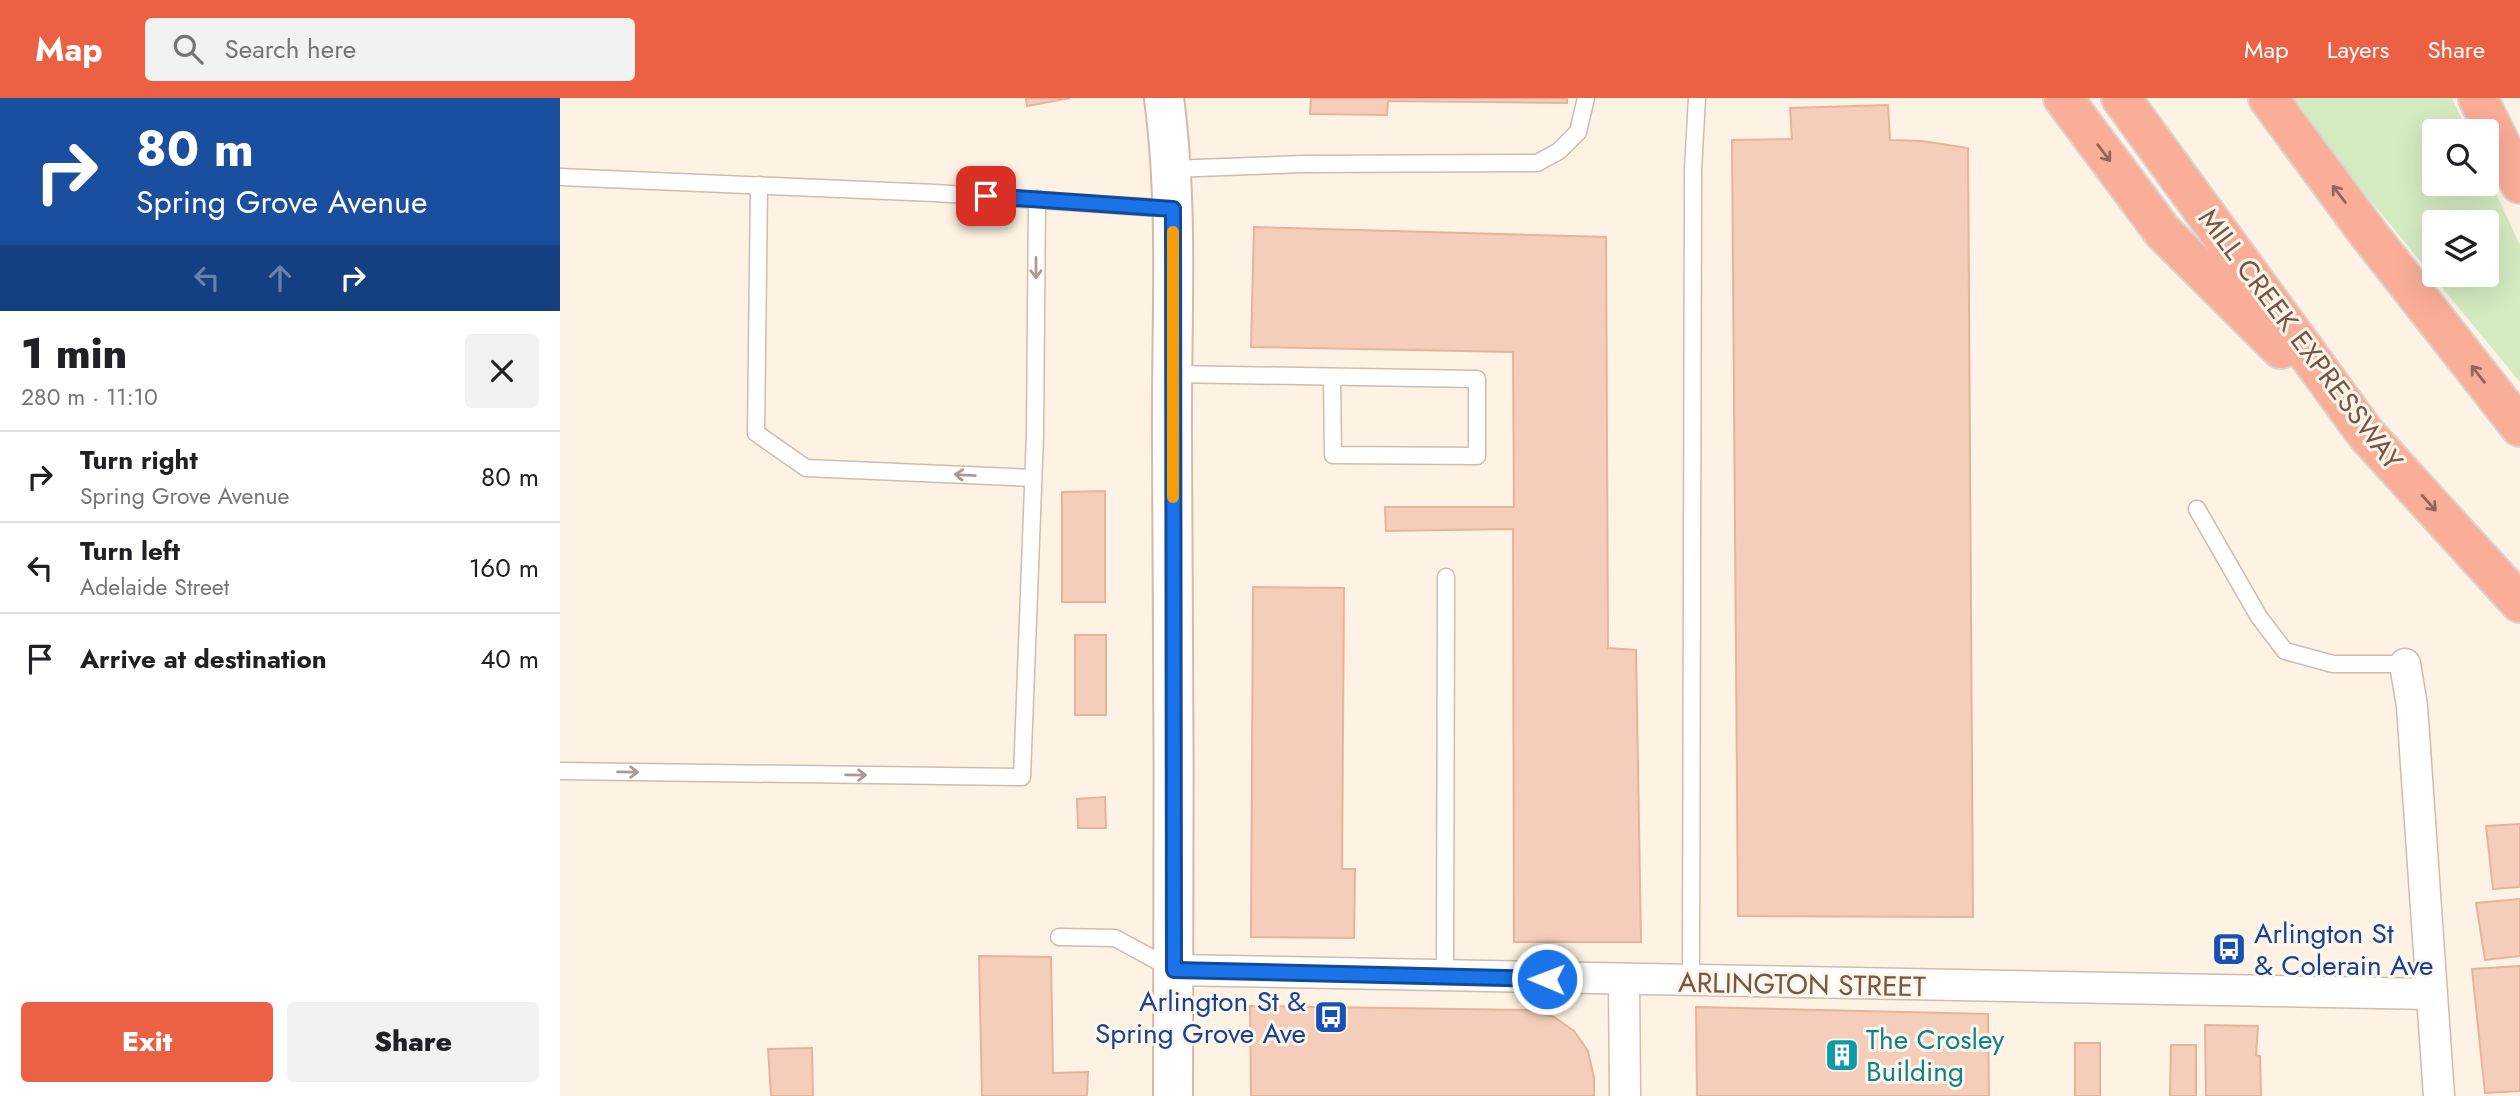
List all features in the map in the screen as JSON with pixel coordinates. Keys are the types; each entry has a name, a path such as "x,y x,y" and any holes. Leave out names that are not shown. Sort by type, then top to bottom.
{"highway":[{"path":"2063,98 2163,232 2367,434"},
{"name":"MILL CREEK EXPRESSWAY","path":"2121,98 2367,434 2520,603"},
{"path":"2268,98 2367,232 2520,428"},
{"path":"2480,98 2520,130"},
{"path":"2480,98 2520,184"}],"main road":[{"path":"1164,98 1173,209 1173,1096"}],"street":[{"path":"2406,664 2412,706 2439,1096"},
{"name":"ARLINGTON STREET","path":"1174,970 1691,982 2431,994"},
{"path":"1624,980 1625,1096"}],"lane":[{"path":"1170,169 1304,164 1536,163 1559,151 1578,132 1586,98"},
{"path":"1691,982 1693,170 1697,98"},
{"path":"560,177 935,193 1173,209"},
{"path":"760,185 756,433 806,468 1033,478"},
{"path":"560,771 1022,777 1033,478 1037,199"},
{"path":"1172,374 1477,379 1477,456 1333,455 1332,378"},
{"path":"2197,509 2259,617 2285,651 2333,664 2406,664"},
{"path":"1445,977 1446,577"},
{"path":"1059,937 1115,938 1174,970"}],"green space":[{"path":"2288,98 2452,98 2462,119 2422,119 2422,196 2497,196 2520,245 2520,382 2442,287 2499,287 2499,210 2422,210 2422,263"}],"building":[{"path":"1026,98 1070,98 1027,106"},
{"path":"1311,98 1567,98 1567,103 1388,101 1387,115 1310,114"},
{"path":"1888,105 1890,140 1922,141 1968,148 1973,917 1738,916 1732,140 1792,139 1790,108"},
{"path":"1254,227 1606,237 1608,648 1636,650 1641,942 1514,942 1513,529 1386,531 1385,507 1514,507 1513,352 1251,347"},
{"path":"1105,491 1105,602 1062,602 1062,492"},
{"path":"1253,587 1344,588 1342,869 1355,869 1354,938 1251,937"},
{"path":"1075,635 1106,635 1106,715 1075,715"},
{"path":"1105,797 1106,828 1078,828 1077,799"},
{"path":"2520,824 2520,887 2493,889 2486,826"},
{"path":"2520,899 2520,956 2485,960 2476,903"},
{"path":"979,956 1051,957 1053,1073 1088,1072 1087,1096 982,1096"},
{"path":"2520,966 2520,1091 2485,1093 2472,969"},
{"path":"1250,1006 1527,1010 1554,1017 1574,1031 1588,1051 1594,1078 1594,1096 1251,1096"},
{"name":"The Crosley Building","path":"1696,1007 1988,1014 1989,1096 1697,1096"},
{"path":"2205,1025 2258,1026 2256,1055 2260,1056 2261,1096 2206,1096"},
{"path":"2075,1043 2100,1043 2100,1096 2075,1096"},
{"path":"2171,1045 2196,1045 2196,1096 2170,1096"},
{"path":"812,1048 813,1096 771,1096 768,1049"}],"slow traffic":[{"path":"1173,232 1173,497"}],"place":[{"name":"Arlington St & Colerain Ave","path":"2229,949"},
{"name":"Arlington St & Spring Grove Ave","path":"1331,1017"},
{"name":"The Crosley Building","path":"1842,1055"}],"route":[{"path":"986,196 1173,209 1174,970 1547,979"}]}
